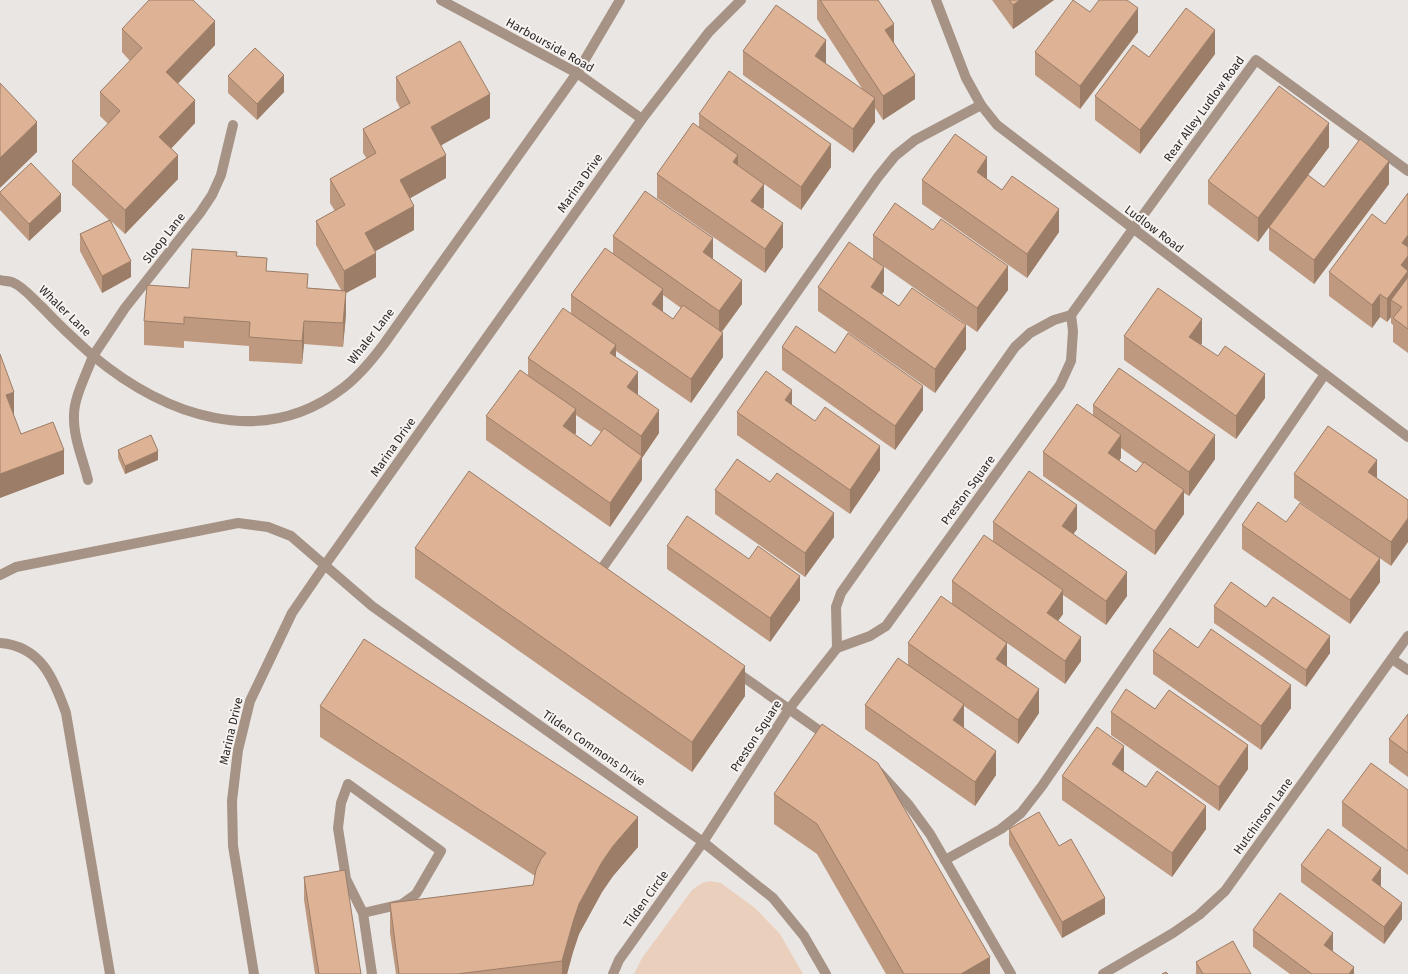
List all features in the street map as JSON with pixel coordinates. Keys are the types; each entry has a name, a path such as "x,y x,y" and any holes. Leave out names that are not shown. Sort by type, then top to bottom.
{"street":[{"name":"Harbourside Road","path":"441,0 578,73 642,119"},
{"name":"Whaler Lane","path":"0,280 12,282 26,292 93,356 129,382 170,405 226,421 250,422 275,420 300,413 322,402 343,388 365,368 384,344 578,73 620,0"},
{"name":"Marina Drive","path":"254,974 233,846 232,801 238,750 250,701 292,613 642,119 709,32 741,0"},
{"name":"Ludlow Road","path":"936,0 966,78 981,105 997,125 1408,437"},
{"name":"Rear Alley Ludlow Road","path":"1134,229 1256,60 1408,171"},
{"path":"598,574 878,177 895,156 915,140 981,105"},
{"name":"Sloop Lane","path":"88,480 74,430 74,414 78,397 93,356 125,308 200,213 212,195 221,175 233,125"},
{"path":"837,648 836,608 841,593 1015,347 1030,333 1054,320 1071,315 1134,229"},
{"name":"Preston Square","path":"703,842 789,709 837,648 870,636 886,626 1060,384 1071,361 1073,331 1071,315"},
{"path":"945,860 1001,829 1021,813 1042,786 1325,374"},
{"name":"Tilden Commons Drive","path":"0,575 16,567 238,523 268,527 291,536 372,606 703,842 773,898 804,936 826,974"},
{"name":"Hutchinson Lane","path":"1103,974 1173,933 1192,920 1225,890 1408,636"},
{"path":"0,643 9,644 28,650 45,666 58,689 66,713 110,974"},
{"path":"1392,659 1408,670"},
{"path":"725,664 838,744"},
{"path":"870,766 882,775 908,804 930,834 1011,974"},
{"path":"363,913 402,904 416,894 441,851 348,784 341,803 338,828 346,879 363,913 372,974"},
{"name":"Tilden Circle","path":"613,974 618,960 703,842"}],"shaded area":[{"path":"710,881 721,883 755,908 780,934 803,974 634,974 642,958 692,890 702,883"}],"building":[{"path":"149,0 193,0 215,21 166,72 195,100 159,137 178,155 125,210 72,161 120,111 100,92 142,48 122,29"},
{"path":"820,0 878,0 894,24 885,30 915,75 883,96"},
{"path":"1009,0 1020,0 1013,5"},
{"path":"1073,0 1090,12 1099,0 1127,0 1138,8 1080,86 1035,52"},
{"path":"776,5 826,40 815,56 875,98 853,129 743,51"},
{"path":"1186,8 1215,30 1140,130 1095,96 1133,45 1149,57"},
{"path":"460,41 490,94 431,127 446,155 400,180 414,206 365,233 376,253 344,271 316,221 345,205 330,179 376,153 363,129 410,103 396,77"},
{"path":"255,48 284,75 257,104 228,76"},
{"path":"729,71 831,144 801,187 699,114"},
{"path":"0,83 37,122 0,158"},
{"path":"1279,86 1329,123 1258,218 1208,181"},
{"path":"693,123 738,155 733,162 764,184 751,201 783,223 765,249 657,174"},
{"path":"955,134 987,157 977,172 1002,190 1012,176 1059,209 1027,254 922,180"},
{"path":"1360,139 1389,161 1314,260 1269,227 1308,175 1324,187"},
{"path":"31,163 61,194 29,224 0,192"},
{"path":"645,191 713,238 703,252 742,280 719,311 613,236"},
{"path":"1408,193 1408,235 1402,243 1408,247 1408,256 1401,265 1408,271 1387,299 1380,294 1372,305 1329,272 1372,214 1385,224"},
{"path":"895,203 933,230 941,219 1008,266 977,308 873,235"},
{"path":"110,220 131,261 102,276 80,234"},
{"path":"849,242 884,267 871,287 899,306 912,288 966,325 935,369 818,287"},
{"path":"605,248 663,289 652,304 673,319 683,305 723,333 691,379 571,295"},
{"path":"192,249 237,252 236,256 267,258 266,271 308,274 307,288 346,291 343,323 304,321 302,341 249,337 250,322 184,317 184,324 144,321 147,285 189,288"},
{"path":"1408,277 1408,329 1393,318 1402,307 1391,300"},
{"path":"1158,288 1202,319 1189,337 1218,356 1225,346 1265,374 1236,416 1124,336"},
{"path":"563,308 616,345 610,353 638,372 627,387 659,410 641,436 528,358"},
{"path":"796,326 835,353 848,333 923,386 895,426 782,347"},
{"path":"0,354 14,392 6,395 21,434 53,422 64,450 0,474"},
{"path":"1119,368 1215,435 1189,472 1093,405"},
{"path":"520,370 576,409 563,426 591,446 604,428 642,456 610,503 486,416"},
{"path":"766,371 792,390 785,400 815,421 825,407 880,446 850,490 737,412"},
{"path":"1077,404 1121,435 1108,453 1136,472 1144,462 1184,490 1155,531 1043,452"},
{"path":"1328,426 1377,460 1368,472 1408,500 1408,518 1391,542 1294,474"},
{"path":"151,435 158,451 125,466 118,450"},
{"path":"737,459 770,482 777,473 834,513 805,553 715,490"},
{"path":"469,471 745,666 692,742 415,548"},
{"path":"1029,471 1077,505 1062,526 1127,572 1106,601 993,522"},
{"path":"1258,502 1286,522 1300,503 1380,558 1350,600 1242,525"},
{"path":"687,516 749,559 758,546 800,576 770,618 667,546"},
{"path":"984,535 1063,590 1047,613 1081,637 1065,661 952,581"},
{"path":"1231,582 1266,607 1273,597 1330,636 1306,670 1214,606"},
{"path":"941,596 1007,643 996,659 1039,689 1018,720 908,643"},
{"path":"1170,628 1198,648 1211,629 1291,685 1261,726 1153,651"},
{"path":"364,639 638,817 613,846 602,862 579,904 562,961 457,974 399,974 390,903 533,885 536,870 541,859 546,853 320,706"},
{"path":"898,658 964,704 953,720 996,751 975,782 865,705"},
{"path":"1126,689 1155,709 1169,690 1248,745 1219,787 1111,712"},
{"path":"1408,714 1408,753 1389,739"},
{"path":"822,724 878,763 990,957 961,974 904,974 817,824 774,794"},
{"path":"1097,727 1124,746 1112,764 1146,787 1157,771 1206,806 1172,853 1062,776"},
{"path":"1371,763 1408,790 1408,851 1342,802"},
{"path":"1039,812 1059,846 1071,839 1105,898 1062,922 1009,829"},
{"path":"1328,829 1381,868 1372,880 1402,903 1384,927 1301,865"},
{"path":"345,870 361,974 319,974 304,877"},
{"path":"1280,893 1333,933 1324,945 1354,967 1349,974 1312,974 1253,930"},
{"path":"1233,941 1251,974 1203,974 1196,962"}]}
